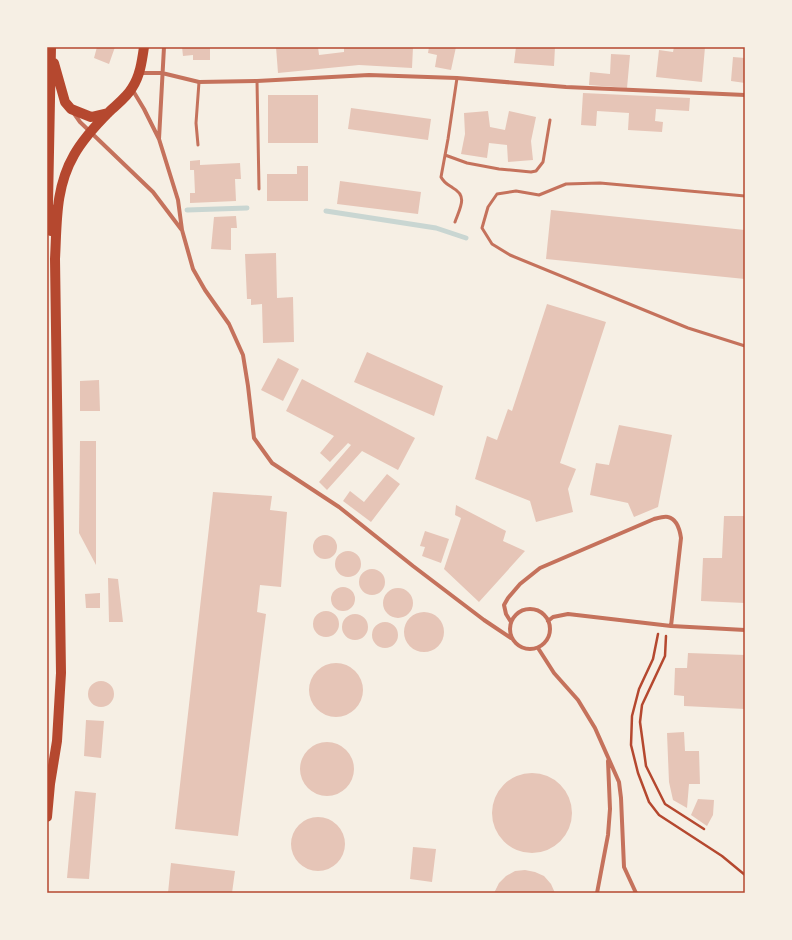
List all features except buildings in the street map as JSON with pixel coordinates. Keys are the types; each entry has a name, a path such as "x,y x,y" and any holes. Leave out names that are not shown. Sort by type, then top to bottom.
{"main road":[{"path":"47,817 57,741 61,674 55,259 58,202 60,187 74,154 90,132 132,89 139,73 144,47"},
{"path":"51,51 65,102 71,109 91,117 108,113"},
{"path":"51,51 48,204 55,259"}],"street":[{"path":"159,139 164,47"},
{"path":"139,73 162,73 199,82 258,81 369,75 456,78 566,87 745,96"},
{"path":"132,89 159,139 178,200 182,230 192,269 205,290 230,324 243,355 254,438 272,463 340,507 419,571 484,620 511,638 520,647 532,650 543,644 547,640 550,627 548,621 539,611 526,609 514,616 511,622 511,638"},
{"path":"71,109 80,122 153,192 182,230"},
{"path":"511,622 506,614 504,605 520,584 540,568 654,519 668,517 673,520 679,528 681,538 668,626"},
{"path":"548,621 553,617 568,614 668,626 745,630"},
{"path":"538,648 554,673 581,706 595,728 608,757 618,782 621,798 624,867 636,893"},
{"path":"597,893 610,816 608,757"}],"lane":[{"path":"455,222 462,202 461,196 458,191 444,183 441,177 456,78"},
{"path":"258,81 259,189"},
{"path":"198,145 196,116 199,82"},
{"path":"445,155 467,163 499,169 531,172 540,167 543,162 550,120"},
{"path":"745,196 600,182 566,184 539,195 516,191 497,194 488,207 482,228 492,244 510,255 688,328 745,346"}],"path":[{"path":"668,626 665,656 642,705 640,722 643,750 646,766 665,804 704,829"},
{"path":"668,626 659,632 653,659 639,689 632,716 631,745 638,773 649,802 660,815 722,856 745,875"}],"waterway":[{"path":"187,210 247,208"},
{"path":"326,211 436,228 466,238"}]}
